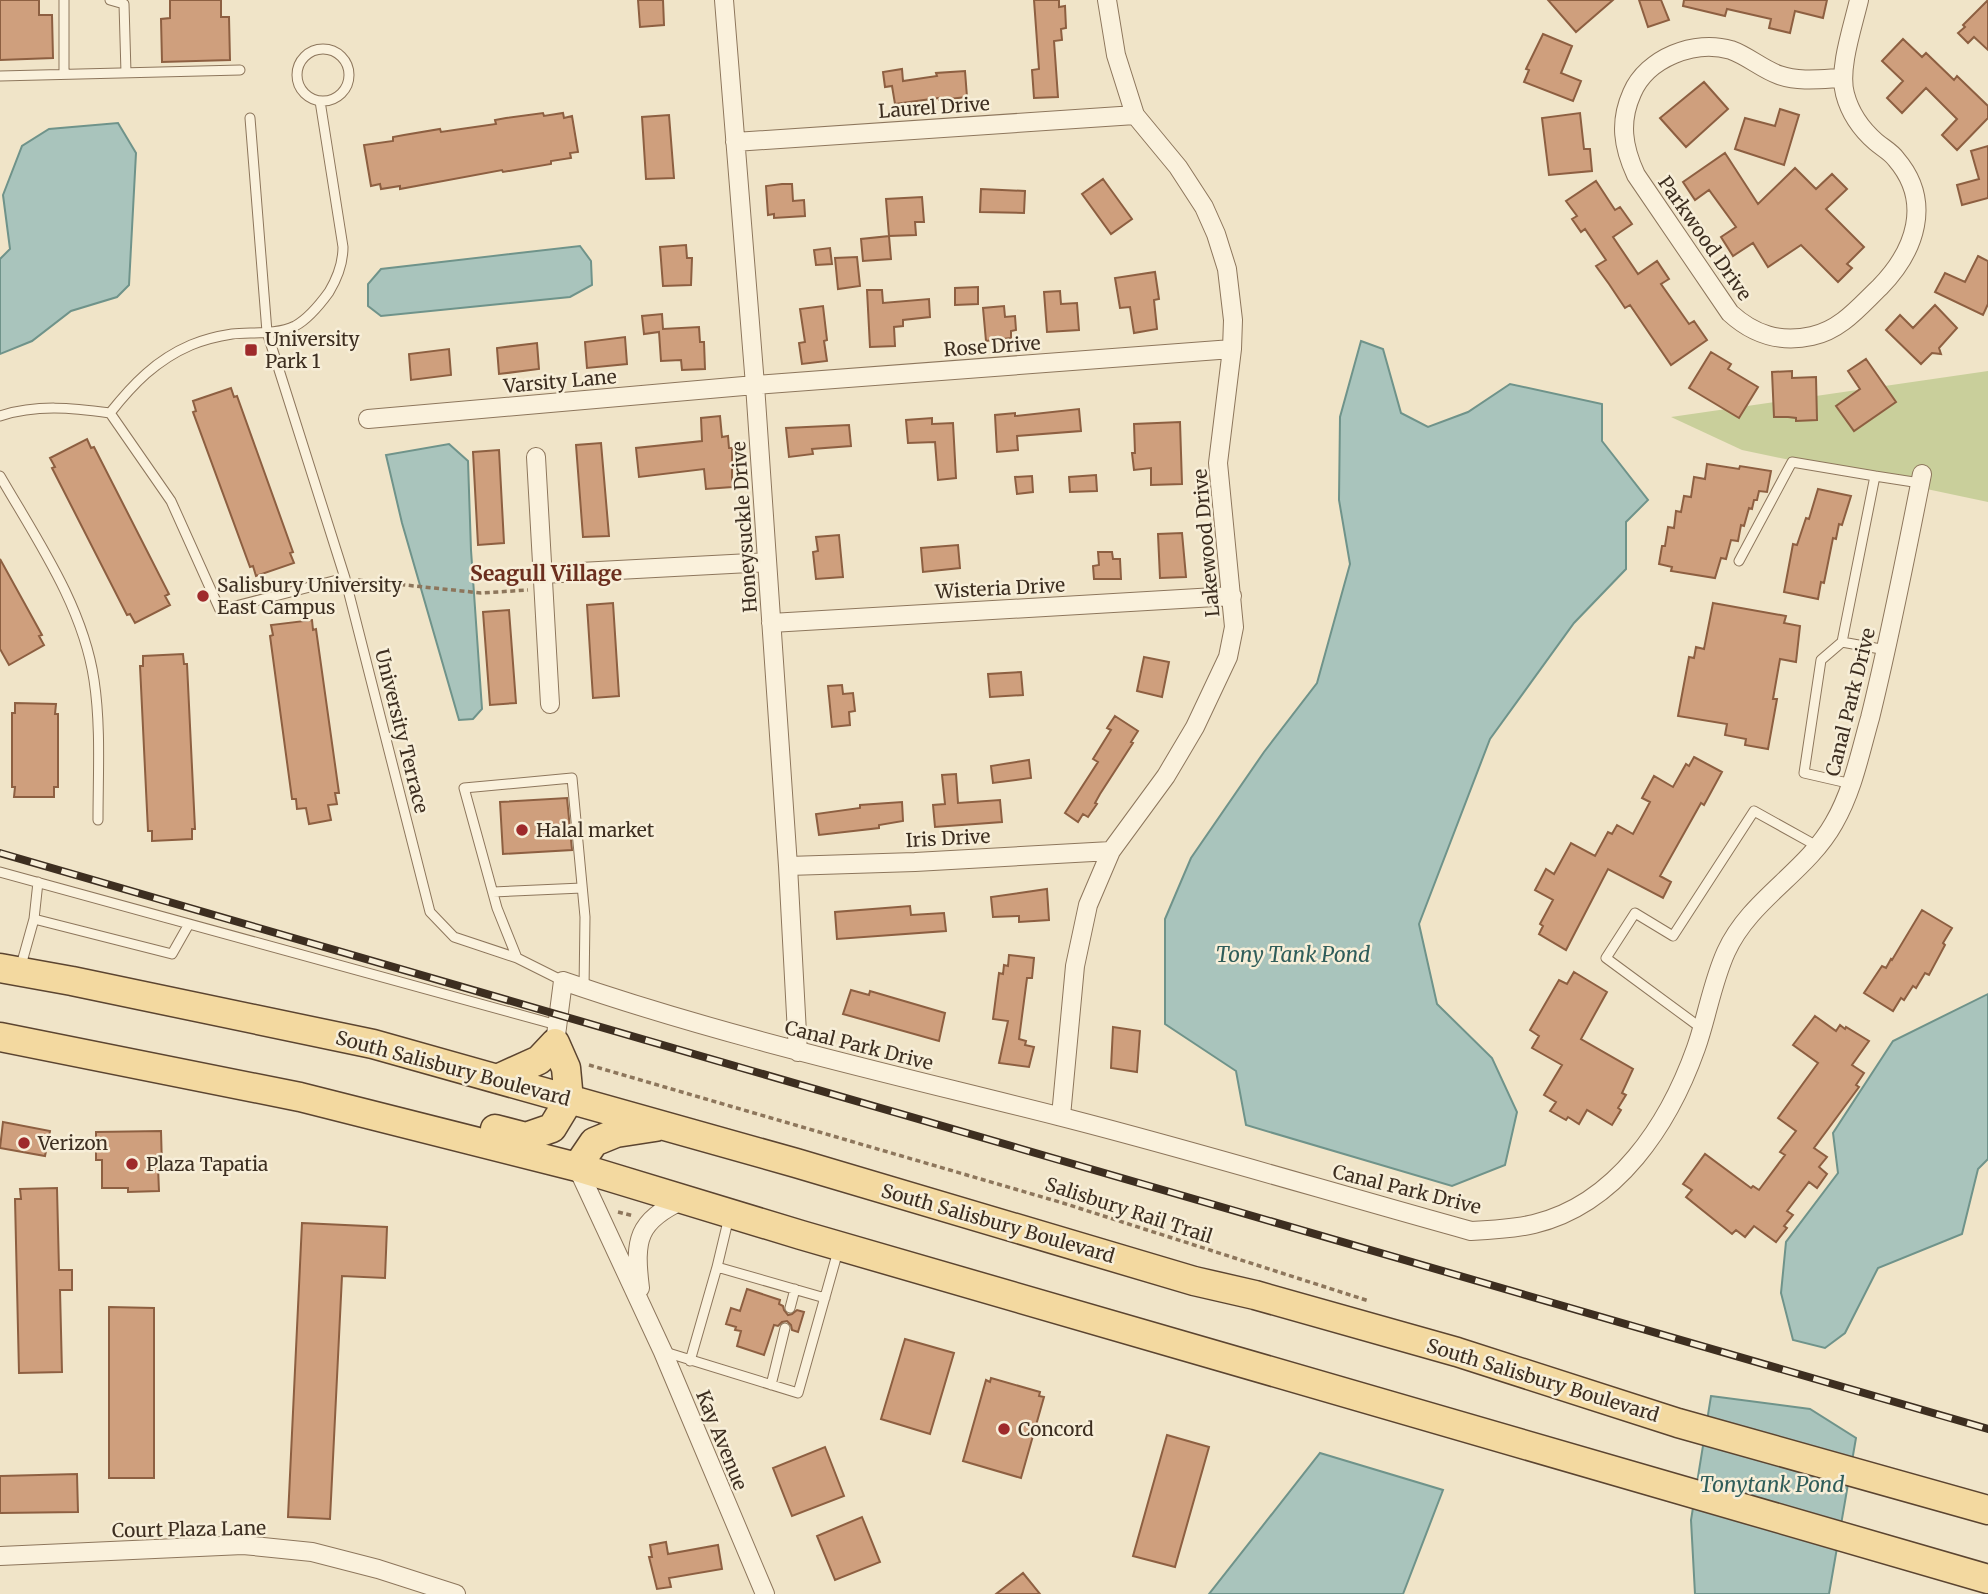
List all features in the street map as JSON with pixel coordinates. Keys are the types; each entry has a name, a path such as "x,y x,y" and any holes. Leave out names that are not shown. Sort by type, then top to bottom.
{"main road":[{"name":"South Salisbury Boulevard","path":"10,970 373,1044 665,1126 1194,1281 1255,1295 1457,1352 1678,1423 1988,1510"},
{"path":"0,1037 286,1094 577,1167 839,1246 1988,1579"},
{"path":"430,1129 451,1118 526,1137 552,1128 569,1100 560,1046 539,1060 497,1079"},
{"path":"577,1167 593,1142 616,1133 665,1126"}],"street":[{"name":"Honeysuckle Drive","path":"724,0 755,385 798,1052"},
{"name":"Lakewood Drive","path":"1061,1116 1075,966 1088,905 1111,851 1166,776 1195,727 1228,657 1234,627 1218,463 1232,349 1230,288 1216,234 1204,206 1178,167 1135,115 1115,55 1107,0"},
{"name":"Parkwood Drive","path":"1842,78 1792,78 1772,72 1730,50 1693,48 1661,60 1634,87 1627,103 1623,120 1624,139 1628,159 1636,175 1730,313 1752,330 1769,337 1785,340 1818,335 1848,319 1899,265 1909,249 1915,230 1917,210 1913,189 1905,171 1895,157 1861,128 1844,94 1842,78 1859,0"},
{"name":"Laurel Drive","path":"735,142 1135,115"},
{"name":"Rose Drive","path":"755,385 1232,349"},
{"name":"Varsity Lane","path":"368,419 755,385"},
{"path":"536,457 550,704"},
{"name":"Canal Park Drive","path":"563,981 652,1011 798,1052 1061,1116 1471,1231 1502,1230 1536,1224 1582,1205 1637,1159 1679,1091 1727,951 1744,923 1771,891 1808,858 1834,824 1852,784 1886,650 1921,478"},
{"path":"543,582 767,562"},
{"name":"Wisteria Drive","path":"771,623 1232,596"},
{"name":"Iris Drive","path":"788,866 1111,851"},
{"path":"560,1046 563,981"},
{"name":"Kay Avenue","path":"577,1167 641,1302 765,1594"},
{"name":"Kay Avenue","path":"641,1302 637,1266 639,1239 647,1224 659,1211 682,1200"},
{"name":"Court Plaza Lane","path":"0,1556 243,1545 312,1552 378,1569 456,1594"}],"lane":[{"path":"64,0 64,74"},
{"path":"110,0 124,4 126,73"},
{"path":"328,50 343,58 349,81 341,95 320,101 304,94 297,79 297,71 305,56 312,51 328,50"},
{"path":"0,76 240,70"},
{"path":"110,413 136,381 165,357 192,344 229,335 267,332 295,326 322,303 336,281 343,262 344,247 320,101"},
{"name":"University Terrace","path":"250,118 267,332 345,578 430,912 454,937 517,958 563,981"},
{"path":"0,416 48,407 110,413 171,501 220,610 345,578"},
{"path":"1739,561 1791,462 1875,476 1921,478"},
{"path":"0,476 64,587 84,637 94,680 98,820"},
{"path":"1852,784 1804,773 1822,660 1842,642 1875,476"},
{"path":"1842,642 1886,650"},
{"path":"517,958 493,892 464,788 572,778 585,917 584,989"},
{"path":"1701,1028 1606,958 1636,913 1673,936 1754,811 1817,846"},
{"path":"0,872 189,924 560,1046"},
{"path":"10,970 34,919 38,882"},
{"path":"493,892 582,888"},
{"path":"34,919 172,954 189,924"},
{"path":"690,1361 730,1214"},
{"path":"663,1352 798,1393 839,1246"},
{"path":"717,1266 825,1298"},
{"path":"790,1308 795,1289"},
{"path":"771,1385 785,1328"}],"path":[{"path":"345,578 481,593 543,582"},
{"name":"Salisbury Rail Trail","path":"560,1046 590,1065 1063,1203 1369,1301"},
{"path":"607,1209 639,1217"}],"green space":[{"path":"1988,371 1988,502 1742,450 1671,417"}],"water":[{"path":"118,123 136,153 129,285 117,297 71,311 32,341 0,354 0,259 10,249 3,195 22,146 49,129"},
{"path":"580,246 591,261 592,285 570,297 381,316 368,306 368,284 381,269"},
{"name":"Tony Tank Pond","path":"1361,341 1383,349 1401,413 1428,427 1468,412 1510,384 1602,404 1602,441 1648,500 1626,522 1626,569 1574,623 1490,739 1419,924 1437,1004 1492,1058 1517,1112 1505,1165 1452,1186 1246,1125 1236,1071 1165,1024 1165,919 1191,858 1264,752 1317,683 1350,564 1339,500 1340,417"},
{"path":"449,444 468,461 482,709 473,719 459,720 402,523 386,455"},
{"path":"1988,994 1988,1159 1978,1169 1962,1234 1878,1268 1845,1333 1825,1348 1793,1340 1781,1293 1786,1242 1838,1173 1833,1133 1893,1041"},
{"name":"Tonytank Pond","path":"1711,1396 1810,1409 1856,1438 1829,1594 1695,1594 1691,1520"},
{"path":"1320,1453 1443,1490 1403,1594 1209,1594"}],"building":[{"path":"0,0 39,0 39,15 52,15 53,58 0,60"},
{"path":"170,0 221,0 221,17 229,17 230,60 162,62 161,19 170,18"},
{"path":"638,0 663,0 664,25 640,27"},
{"path":"1034,0 1059,0 1059,7 1065,6 1066,28 1061,29 1062,40 1054,41 1058,97 1034,98 1032,70 1039,69"},
{"path":"1548,0 1613,0 1576,32"},
{"path":"1639,0 1661,0 1669,20 1648,27"},
{"path":"1684,0 1827,0 1823,18 1795,11 1790,33 1769,28 1771,19 1727,9 1725,16 1683,6"},
{"path":"1988,0 1988,50 1974,37 1968,43 1958,33"},
{"path":"1543,34 1572,46 1561,73 1581,81 1573,101 1524,82 1529,70 1526,69"},
{"path":"1903,39 1922,57 1926,53 1954,80 1957,76 1988,106 1988,118 1957,150 1942,135 1957,119 1926,88 1902,113 1887,98 1903,81 1882,61"},
{"path":"902,69 903,81 937,76 936,73 965,71 967,97 895,104 892,86 885,87 883,72"},
{"path":"1704,82 1728,109 1686,147 1660,118"},
{"path":"1780,109 1799,115 1784,165 1735,149 1745,118 1775,126"},
{"path":"543,113 544,116 563,113 564,118 572,116 578,152 570,153 571,158 551,161 551,164 400,189 400,186 381,189 380,184 371,186 364,145 393,141 393,137 404,135 496,124 495,120"},
{"path":"1580,113 1584,149 1590,149 1592,171 1549,175 1542,118"},
{"path":"669,115 674,178 646,179 642,117"},
{"path":"1988,146 1988,198 1962,205 1957,185 1979,179 1971,151"},
{"path":"1725,153 1758,204 1795,168 1816,189 1832,174 1847,189 1826,209 1864,247 1847,264 1852,268 1838,282 1801,245 1768,267 1753,243 1733,256 1721,237 1736,227 1709,190 1695,200 1683,182"},
{"path":"1103,179 1132,219 1111,234 1082,194"},
{"path":"1596,181 1615,210 1620,207 1632,224 1613,237 1638,274 1657,261 1669,279 1661,284 1689,324 1694,321 1707,340 1671,365 1630,305 1625,308 1596,266 1606,260 1585,229 1581,232 1572,219 1577,216 1566,201"},
{"path":"792,184 793,201 804,200 805,216 774,218 774,214 768,215 766,186"},
{"path":"981,189 1025,191 1024,213 980,212"},
{"path":"922,197 924,222 915,222 916,235 889,236 886,199"},
{"path":"889,236 891,259 863,261 861,239"},
{"path":"686,245 687,258 692,258 691,285 663,286 660,247"},
{"path":"830,248 832,264 816,265 814,250"},
{"path":"1978,256 1988,261 1988,304 1983,315 1935,292 1945,273 1965,282"},
{"path":"857,257 860,286 838,289 835,258"},
{"path":"1155,272 1159,299 1154,300 1157,329 1134,333 1130,307 1120,308 1115,278"},
{"path":"978,287 978,304 955,305 955,288"},
{"path":"867,290 882,290 883,303 929,299 930,317 903,320 903,326 894,327 895,346 870,347"},
{"path":"1060,291 1061,304 1077,303 1079,330 1047,332 1044,292"},
{"path":"1935,305 1957,328 1939,348 1941,354 1932,353 1921,364 1886,330 1900,315 1913,328"},
{"path":"823,306 827,361 802,364 799,343 805,342 800,309"},
{"path":"1004,306 1005,317 1015,316 1016,330 1011,331 1011,338 986,341 983,308"},
{"path":"662,314 663,329 699,327 700,342 704,342 705,369 682,370 681,360 661,361 659,332 644,334 642,316"},
{"path":"625,337 627,364 587,368 585,342"},
{"path":"537,343 539,369 499,374 497,348"},
{"path":"449,349 451,375 411,380 409,354"},
{"path":"1711,352 1731,364 1728,369 1758,387 1739,418 1689,388"},
{"path":"1866,359 1896,402 1854,431 1836,406 1860,389 1848,371"},
{"path":"1792,371 1792,378 1816,377 1817,420 1796,421 1796,418 1774,417 1772,372"},
{"path":"231,388 234,397 237,396 293,552 290,553 294,563 256,576 253,566 250,567 193,412 196,411 193,401"},
{"path":"1079,409 1081,431 1017,436 1018,450 997,452 995,415 1015,413 1015,416"},
{"path":"720,416 722,437 728,436 729,448 732,448 732,487 706,489 704,469 639,477 636,448 702,441 701,418"},
{"path":"932,418 932,424 953,423 956,478 938,480 935,442 908,443 906,420"},
{"path":"1180,422 1182,484 1151,485 1151,468 1134,470 1134,424"},
{"path":"849,425 851,446 812,449 813,454 789,457 786,428"},
{"path":"87,439 91,448 94,447 169,594 165,596 170,605 135,623 130,614 127,615 52,468 55,467 50,458"},
{"path":"601,443 609,536 583,537 576,445"},
{"path":"499,450 504,543 478,545 473,452"},
{"path":"1707,464 1771,471 1767,492 1759,491 1752,509 1749,508 1744,526 1741,525 1738,541 1731,540 1726,559 1721,558 1715,578 1671,571 1672,567 1659,564 1668,527 1674,528 1676,511 1681,512 1684,496 1691,497 1694,477 1705,479"},
{"path":"1096,475 1097,491 1070,492 1069,477"},
{"path":"1032,476 1033,492 1017,494 1015,477"},
{"path":"1818,489 1851,496 1842,525 1839,524 1836,539 1833,538 1818,599 1784,592 1793,544 1797,545 1806,518 1809,519"},
{"path":"1182,533 1186,577 1160,578 1158,534"},
{"path":"839,535 843,577 816,579 813,552 818,551 816,537"},
{"path":"958,545 960,568 923,572 921,548"},
{"path":"1098,552 1112,552 1113,559 1120,559 1121,579 1094,579 1093,566 1099,565"},
{"path":"0,559 42,635 39,636 44,645 9,665 0,649"},
{"path":"613,603 619,696 593,698 587,605"},
{"path":"1713,603 1786,616 1784,623 1800,626 1796,662 1780,659 1773,699 1777,699 1768,749 1745,745 1746,739 1725,735 1727,724 1678,716 1689,657 1694,658 1696,647 1704,649"},
{"path":"509,610 516,703 490,705 483,612"},
{"path":"312,620 313,630 316,629 339,793 335,793 337,804 328,805 331,820 309,824 306,808 297,809 296,799 292,799 270,636 273,635 271,625"},
{"path":"183,654 184,664 187,664 195,829 192,829 192,839 152,841 152,831 148,831 140,666 143,666 143,656"},
{"path":"1144,657 1169,662 1162,697 1137,691"},
{"path":"1021,672 1023,695 990,697 988,674"},
{"path":"842,685 843,694 853,693 855,711 849,712 850,725 832,727 828,686"},
{"path":"15,703 56,704 58,787 54,787 54,797 14,797 12,713 15,713"},
{"path":"1115,716 1138,731 1100,794 1095,803 1097,804 1088,817 1083,814 1078,822 1065,813 1098,762 1093,759 1111,730 1107,728"},
{"path":"1694,757 1722,772 1704,805 1701,803 1660,876 1671,882 1663,898 1608,869 1566,950 1539,934 1543,926 1540,924 1553,900 1535,890 1546,869 1554,874 1571,843 1595,856 1608,832 1612,834 1617,825 1633,834 1650,802 1642,798 1654,776 1673,787 1686,764 1689,766"},
{"path":"1029,760 1031,778 993,783 991,766"},
{"path":"956,774 958,803 1000,800 1002,822 935,827 933,805 945,804 942,775"},
{"path":"567,798 572,850 503,854 500,802"},
{"path":"902,802 903,821 879,825 879,828 819,835 816,814 860,808 860,805"},
{"path":"1047,889 1049,920 1019,922 1019,916 993,917 991,897"},
{"path":"910,906 911,915 944,913 946,931 837,939 835,912"},
{"path":"1922,910 1952,928 1929,975 1925,973 1916,988 1913,986 1904,1000 1901,998 1893,1011 1864,993 1882,966 1886,968 1892,960"},
{"path":"1009,955 1034,958 1032,978 1027,978 1019,1039 1026,1041 1025,1045 1034,1047 1029,1067 999,1063 1008,1021 993,1019 999,973 1003,974 1004,965 1008,966"},
{"path":"1574,972 1607,992 1581,1039 1633,1069 1622,1093 1626,1095 1618,1108 1621,1110 1612,1125 1587,1110 1579,1124 1550,1111 1556,1102 1544,1095 1562,1065 1532,1048 1539,1036 1530,1030 1559,980 1567,984"},
{"path":"851,990 869,995 870,991 945,1013 939,1041 843,1014"},
{"path":"1815,1016 1836,1031 1840,1025 1869,1041 1852,1065 1864,1073 1856,1085 1859,1087 1814,1148 1827,1157 1819,1167 1827,1174 1817,1188 1809,1182 1787,1211 1793,1215 1776,1242 1754,1226 1745,1237 1736,1230 1732,1234 1686,1197 1692,1190 1683,1184 1705,1154 1751,1188 1753,1186 1759,1190 1785,1155 1780,1152 1796,1131 1778,1118 1818,1063 1793,1045"},
{"path":"1113,1027 1140,1031 1137,1072 1111,1068"},
{"name":"Verizon","path":"3,1122 50,1131 45,1156 0,1148"},
{"name":"Plaza Tapatia","path":"161,1131 162,1167 158,1167 159,1191 128,1192 128,1188 102,1188 102,1160 96,1160 96,1132"},
{"path":"57,1188 59,1270 72,1270 72,1290 60,1290 62,1372 19,1373 15,1199 21,1199 20,1189"},
{"path":"302,1223 387,1227 385,1278 342,1276 330,1519 288,1517"},
{"path":"747,1289 780,1300 779,1304 788,1315 797,1310 804,1312 798,1332 792,1330 787,1321 778,1326 774,1325 764,1355 737,1346 741,1331 726,1324 731,1308 740,1311"},
{"path":"109,1307 154,1308 154,1478 109,1478"},
{"path":"905,1339 954,1353 930,1434 881,1419"},
{"name":"Concord","path":"991,1378 1040,1392 1039,1396 1044,1397 1021,1478 963,1461 986,1380 990,1382"},
{"path":"1167,1435 1209,1447 1175,1567 1133,1556"},
{"path":"825,1447 844,1496 792,1516 773,1468"},
{"path":"77,1474 78,1512 0,1513 0,1476"},
{"path":"862,1517 880,1562 835,1580 817,1536"},
{"path":"666,1542 668,1554 718,1545 722,1569 669,1578 671,1587 657,1589 649,1557 652,1557 650,1545"},
{"path":"1023,1573 1040,1594 996,1594"}],"railway":[{"path":"0,853 1988,1429"}],"place":[{"name":"University Park 1","path":"251,350"},
{"name":"Salisbury University East Campus","path":"203,596"},
{"name":"Halal market","path":"522,830"},
{"name":"Verizon","path":"24,1143"},
{"name":"Plaza Tapatia","path":"132,1164"},
{"name":"Concord","path":"1004,1429"}],"district":[{"name":"Seagull Village","path":"546,573"}]}
